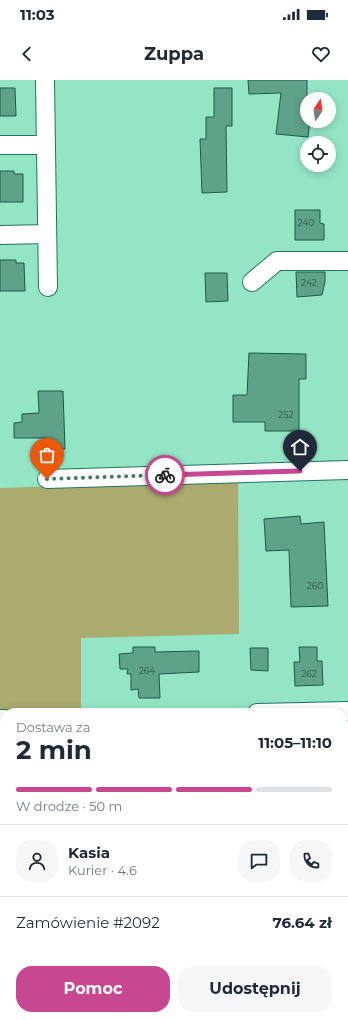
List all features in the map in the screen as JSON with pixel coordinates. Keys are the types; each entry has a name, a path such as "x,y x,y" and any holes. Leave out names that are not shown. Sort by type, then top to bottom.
{"street":[{"path":"45,80 48,287"},
{"path":"0,145 46,145"},
{"path":"0,235 47,234"},
{"path":"252,282 277,261 348,262"},
{"path":"47,479 348,470"}],"shaded area":[{"path":"238,480 239,634 81,638 81,708 0,708 0,488"}],"building":[{"path":"248,80 307,80 307,92 300,92 300,128 309,128 308,136 276,134 281,93 249,94"},
{"path":"0,88 15,88 16,116 0,116"},
{"path":"214,88 232,88 232,126 226,126 227,192 202,193 200,139 206,139 206,117 214,117"},
{"path":"0,171 14,171 14,174 23,174 23,202 0,202"},
{"path":"295,210 320,210 320,223 324,224 324,240 295,240"},
{"path":"0,260 16,260 16,263 24,263 25,291 0,291"},
{"path":"296,272 325,272 325,282 322,295 297,297"},
{"path":"205,273 227,273 228,301 206,302"},
{"path":"249,353 306,354 306,379 299,379 299,431 265,431 265,422 233,422 233,395 247,395"},
{"path":"38,391 63,391 65,449 46,449 46,438 14,438 14,423 22,422 22,414 39,413"},
{"path":"300,516 301,524 324,522 328,606 291,607 289,550 266,551 264,519"},
{"path":"133,647 155,647 155,652 199,651 199,672 159,674 160,698 139,698 138,689 131,690 131,674 127,674 128,669 120,669 119,654 133,653"},
{"path":"299,647 317,647 317,661 322,661 323,685 295,686 294,662 300,662"},
{"path":"250,648 268,648 268,671 251,670"}],"way so far":[{"path":"47,479 165,475"}],"route":[{"path":"165,475 300,471"}]}
